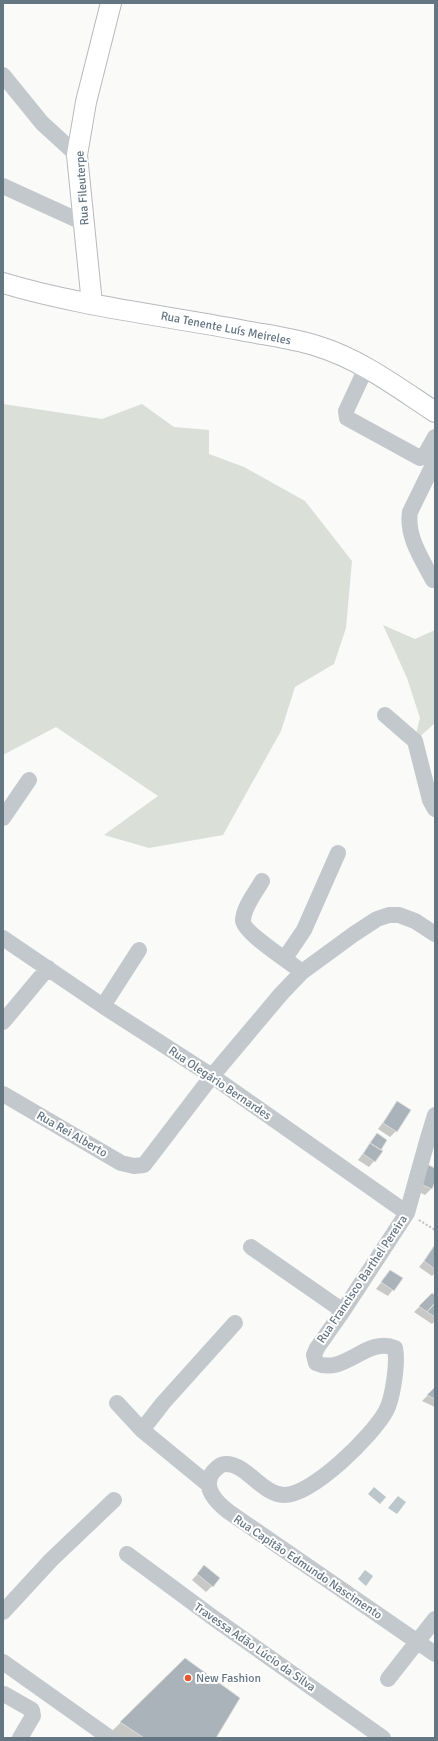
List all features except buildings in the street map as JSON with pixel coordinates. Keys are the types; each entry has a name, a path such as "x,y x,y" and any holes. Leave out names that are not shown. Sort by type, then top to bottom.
{"main road":[{"name":"Rua Fileuterpe","path":"92,304 77,155 86,102 111,3"},
{"name":"Rua Tenente Luís Meireles","path":"3,283 46,295 316,346 346,357 366,368 435,412"}],"street":[{"path":"3,75 42,123 77,155"},
{"path":"3,186 84,223"},
{"path":"366,368 346,411 346,418 420,458 425,455 435,437"},
{"path":"433,580 416,547 409,519 410,512 435,461"},
{"path":"385,715 416,741 430,800 435,809"},
{"path":"3,818 29,780"},
{"path":"285,958 304,930 338,853"},
{"path":"262,881 246,910 242,921 244,926 254,936 302,972"},
{"path":"212,1076 281,994 302,972 377,919 389,915 399,915 415,920 435,934"},
{"name":"Rua Olegário Bernardes","path":"3,938 103,1006 212,1076 407,1213"},
{"path":"103,1006 139,950"},
{"path":"3,1022 48,968"},
{"name":"Rua Rei Alberto","path":"3,1094 122,1163 134,1166 144,1165 212,1076"},
{"name":"Rua Francisco Barthel Pereira","path":"209,1485 211,1474 219,1466 225,1464 237,1467 262,1486 284,1495 292,1493 314,1482 341,1463 368,1434 386,1411 395,1375 397,1358 395,1348 383,1346 374,1348 331,1366 323,1366 316,1363 314,1355 317,1348 343,1312 407,1213 431,1135 435,1115"},
{"path":"251,1247 343,1312"},
{"path":"142,1430 163,1403 235,1323"},
{"path":"117,1403 142,1430 209,1485"},
{"name":"Rua Capitão Edmundo Nascimento","path":"209,1485 210,1491 214,1498 229,1512 435,1654"},
{"path":"3,1612 51,1560 114,1500"},
{"name":"Travessa Adão Lúcio da Silva","path":"128,1554 215,1619 382,1738"},
{"path":"388,1679 435,1620"},
{"path":"3,1662 110,1738"},
{"path":"19,1673 3,1694 32,1710 33,1716 20,1738"}],"path":[{"path":"407,1213 435,1230"}],"shaded area":[{"path":"3,404 102,419 142,404 174,427 209,430 209,454 244,467 305,501 352,561 346,628 334,664 295,687 281,731 223,835 149,848 104,835 158,796 56,727 3,755"},
{"path":"383,625 415,639 435,630 435,723 414,742 420,718 407,678"},
{"path":"374,1487 386,1497 380,1504 368,1494"},
{"path":"398,1496 406,1502 397,1514 388,1508"},
{"path":"365,1570 373,1576 366,1586 358,1579"}],"place":[{"name":"New Fashion","path":"188,1678"}]}
